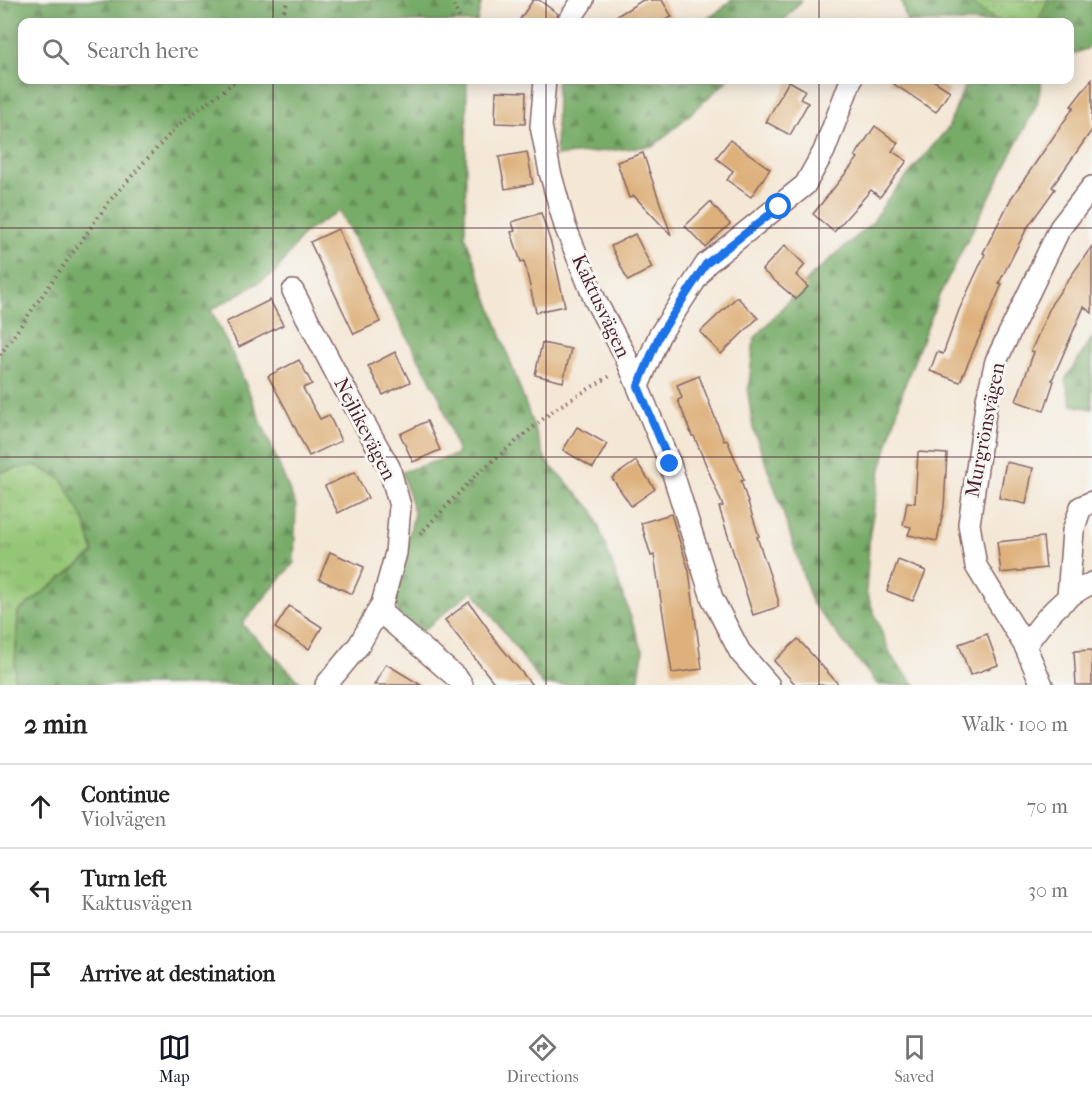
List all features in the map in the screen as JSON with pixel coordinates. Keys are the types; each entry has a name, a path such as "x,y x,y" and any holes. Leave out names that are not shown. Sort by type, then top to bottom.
{"street":[{"path":"571,18 584,0"},
{"name":"Kaktusvägen","path":"545,84 541,126 553,183 566,226 595,300 629,366 670,464 712,598 740,652 769,685"},
{"path":"638,386 659,336 706,264 805,185 824,151 849,84"},
{"name":"Murgrönsvägen","path":"1042,685 1025,646 976,566 969,524 975,470 996,361 1060,228 1092,187"},
{"name":"Nejlikevägen","path":"293,291 389,467 400,506 396,553 378,610 359,645 326,685"},
{"path":"1068,597 1073,531 1081,507 1092,502"},
{"path":"1025,646 1042,622 1059,604 1092,583"},
{"path":"378,610 457,678 462,685"}],"path":[{"path":"281,18 288,0"},
{"path":"451,0 459,18"},
{"path":"0,355 111,199 177,126 232,84"},
{"path":"396,553 417,536 477,474 555,409 629,366"}],"green space":[{"path":"0,0 482,0 478,18 18,18 18,84 467,84 465,235 546,461 593,510 643,652 638,685 543,685 473,590 421,632 398,614 395,598 414,513 402,472 458,454 441,400 339,211 304,233 275,273 211,310 239,368 296,506 294,563 242,624 303,685 14,685 18,612 94,553 84,519 62,479 35,465 0,472"},
{"path":"731,0 802,0 786,18 708,18"},
{"path":"901,0 966,0 993,18 906,18"},
{"path":"966,0 1048,0 1040,18 993,18"},
{"path":"1048,0 1092,0 1092,47 1074,54 1074,18 1040,18"},
{"path":"557,84 724,84 654,146 556,156"},
{"path":"965,84 1041,84 1037,104 939,296 904,387 881,469 870,531 866,592 891,656 915,685 878,685 812,603 753,428 748,393 754,339 810,277 873,222 887,200 948,128"},
{"path":"1092,338 1092,409 1072,405 1065,380"},
{"path":"35,465 63,479 84,519 94,553 18,612 14,685 0,685 0,472"}],"building":[{"path":"533,0 539,0 558,14 556,18 521,18"},
{"path":"643,0 662,0 672,17 670,18 614,18"},
{"path":"1092,79 1092,130 1052,187 1055,189 1027,228 999,283 1002,284 960,382 930,371 937,352 943,354 959,310 985,254 983,253 1012,197 1074,107 1071,106"},
{"path":"787,84 794,84 805,90 800,99 808,103 790,135 766,122"},
{"path":"894,84 939,84 950,91 936,112"},
{"path":"496,91 526,92 525,124 495,123"},
{"path":"875,126 898,143 892,151 907,161 880,197 871,190 834,232 813,214 858,158 855,156"},
{"path":"730,140 770,169 751,197 727,180 733,171 716,158"},
{"path":"527,152 533,184 505,189 499,157"},
{"path":"643,153 671,235 634,196 629,198 617,162"},
{"path":"710,202 730,224 705,247 685,226"},
{"path":"541,213 551,243 565,306 536,312 524,261 521,262 511,232 515,231 512,222"},
{"path":"338,229 380,322 354,334 310,242"},
{"path":"635,234 652,268 628,281 611,246"},
{"path":"785,245 805,265 796,275 808,287 796,299 762,270"},
{"path":"1092,246 1092,313 1084,307 1052,380 1054,381 1044,411 1016,401 1034,352 1031,351 1052,303"},
{"path":"737,297 758,318 721,354 700,332"},
{"path":"270,300 283,325 239,347 226,322"},
{"path":"542,343 571,349 563,382 535,375"},
{"path":"395,352 410,382 383,395 368,366"},
{"path":"299,360 312,384 303,388 320,419 329,415 341,441 309,456 268,376"},
{"path":"699,376 724,441 727,440 744,480 741,481 759,536 757,537 778,599 778,607 753,615 719,507 723,506 678,400 682,398 677,385"},
{"path":"427,421 440,450 413,462 400,434"},
{"path":"577,427 607,444 593,468 563,450"},
{"path":"918,452 947,454 944,507 937,541 908,535 911,527 903,525 907,502 915,503"},
{"path":"636,461 655,489 631,506 612,478"},
{"path":"1006,462 1033,468 1026,504 999,498"},
{"path":"355,472 368,498 338,513 325,486"},
{"path":"671,514 689,571 702,669 672,673 654,555 651,556 641,523"},
{"path":"1043,537 1046,568 1001,573 997,542"},
{"path":"330,552 364,567 352,594 319,579"},
{"path":"898,560 926,571 913,601 887,591"},
{"path":"469,602 488,631 532,685 496,685 445,620"},
{"path":"289,606 322,627 309,649 275,628"},
{"path":"987,634 998,665 970,675 959,644"},
{"path":"798,639 839,685 796,685 774,661"},
{"path":"1092,650 1092,685 1076,685 1074,651"},
{"path":"386,664 421,685 374,685"}],"route":[{"path":"670,464 638,386 659,336 706,264 779,207"}]}
